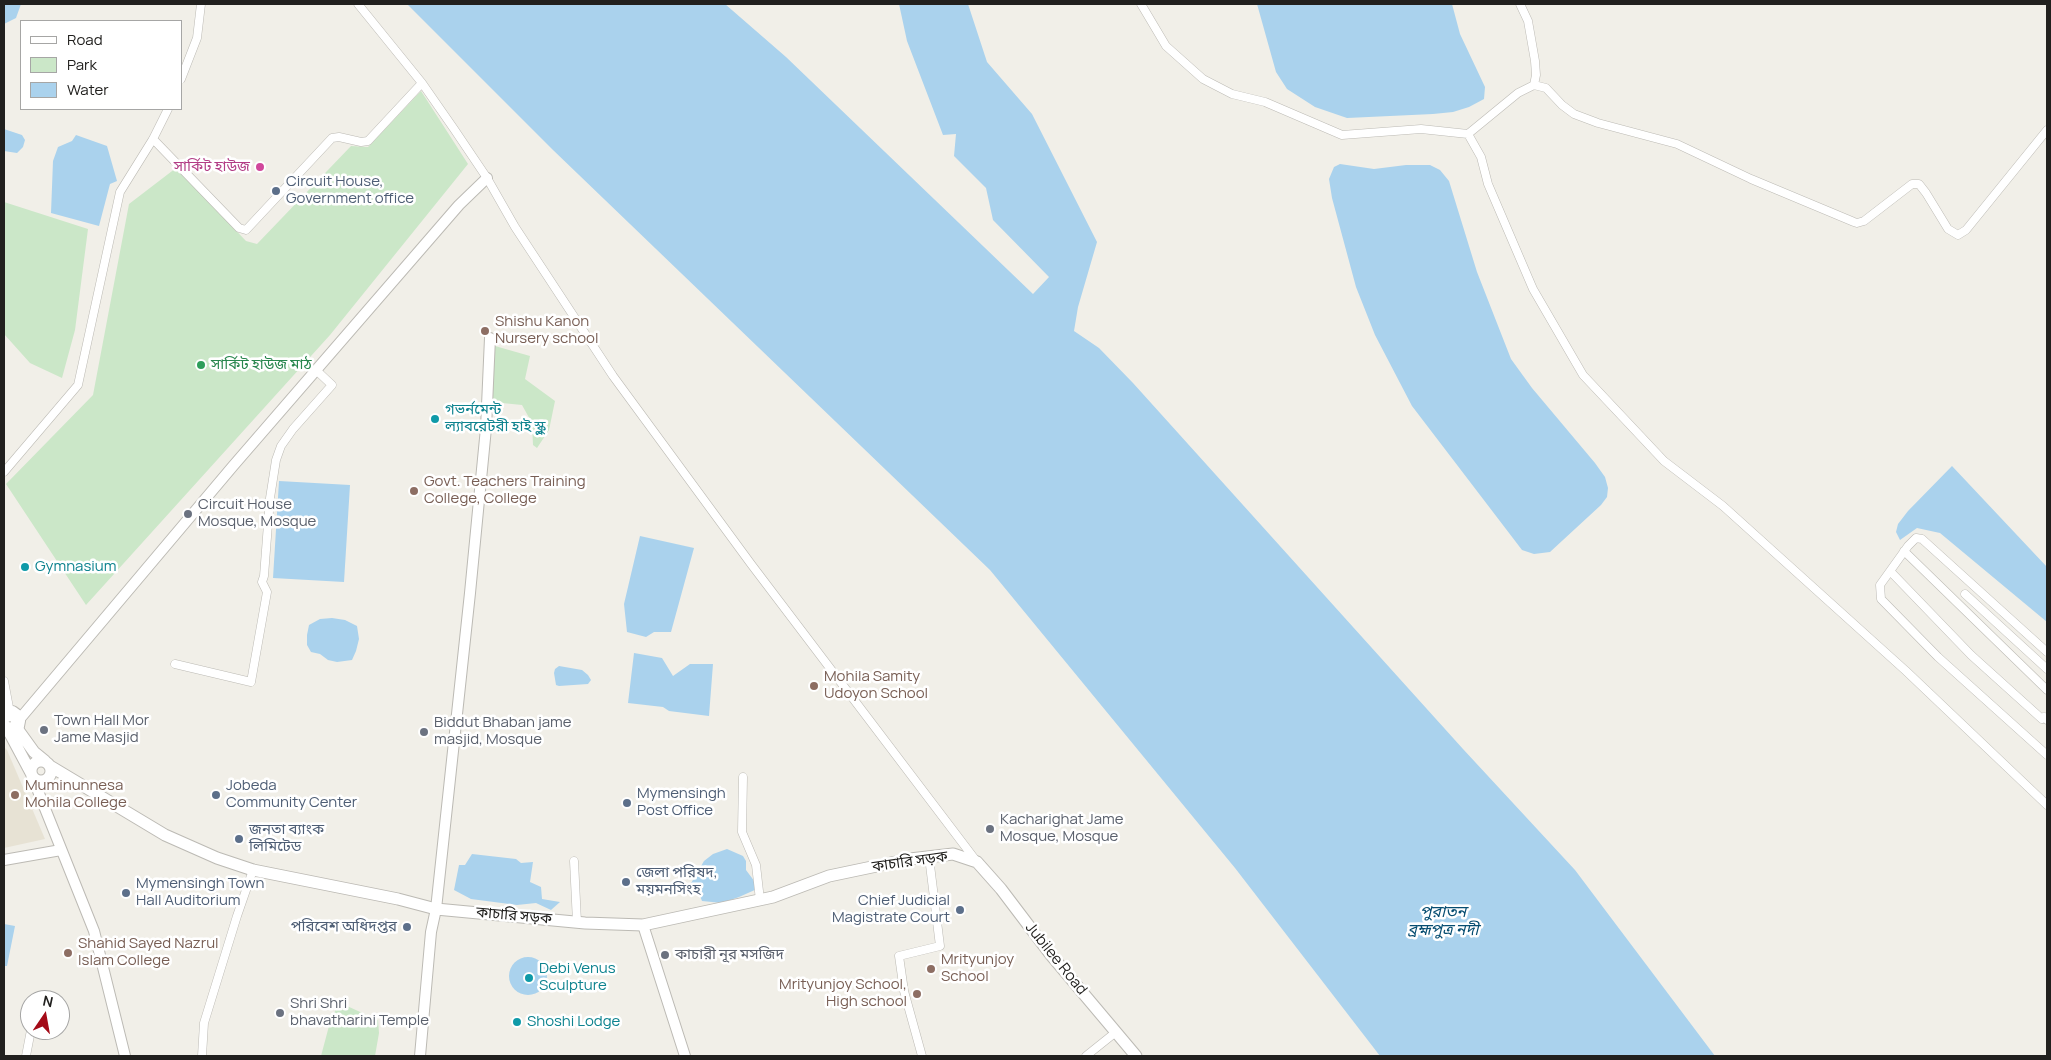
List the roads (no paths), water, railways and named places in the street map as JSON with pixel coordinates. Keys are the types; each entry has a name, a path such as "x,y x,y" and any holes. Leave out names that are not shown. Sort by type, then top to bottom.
{"main road":[{"name":"কাচারি সড়ক","path":"10,722 47,771 69,776 165,835 217,858 254,870 398,899 436,909 577,922 643,925 760,900 829,876 910,859 953,854 977,862"},
{"path":"10,722 31,774 37,780 47,771 36,762 31,766 31,774"},
{"name":"Jubilee Road","path":"977,862 1136,1056"}],"street":[{"path":"182,76 197,38 201,4"},
{"path":"358,4 422,83 487,178 515,227 612,376 977,862"},
{"path":"1141,4 1166,46 1203,79 1232,94 1265,102 1342,135 1421,129 1468,134 1518,93 1534,85 1546,88 1562,105 1574,114 1598,123 1677,144 1751,179 1858,223 1864,221 1912,184 1919,184 1948,229 1958,235 1966,230 2047,130"},
{"path":"1520,4 1528,22 1535,61 1536,74 1534,85"},
{"path":"153,139 240,228 246,230 332,138 339,137 361,142 368,141 422,83"},
{"path":"4,472 78,385 120,192 153,139 168,110"},
{"path":"1468,134 1481,156 1488,184 1533,289 1583,375 1664,461 1723,506 1906,672 2047,804"},
{"path":"10,722 459,205 487,178"},
{"path":"420,1056 431,932 436,909 470,594 486,428 490,338"},
{"path":"176,664 251,682 267,592 262,582 270,498 276,460 281,446 293,429 332,385 316,370"},
{"path":"2047,652 1922,539 1916,538 1880,585 1881,599 1938,657 2047,755"},
{"path":"1904,552 2047,690"},
{"path":"1891,572 1971,655 2042,719 2044,717 2047,720"},
{"path":"1965,594 2047,669"},
{"path":"4,681 10,722"},
{"path":"42,802 42,787 47,771"},
{"path":"31,774 94,931 125,1056"},
{"path":"743,776 742,832 756,865 760,900"},
{"path":"4,860 61,850"},
{"path":"922,1056 904,991 899,956 940,946 929,857"},
{"path":"574,861 577,922"},
{"path":"202,1056 204,1023 237,916 254,870"},
{"path":"643,925 685,1056"},
{"path":"1086,1056 1116,1032"},
{"path":"26,1056 29,1040"}],"water":[{"path":"4,4 21,4 16,18 4,24"},
{"name":"পুরাতন ব্রহ্মপুত্র নদী","path":"407,4 725,4 786,57 1033,294 1049,277 993,220 986,188 954,156 956,134 943,135 907,41 899,4 968,4 987,62 1032,114 1097,242 1078,307 1074,331 1099,348 1133,383 1463,749 1575,870 1715,1056 1380,1056 1235,868 990,570 553,150"},
{"path":"1257,4 1452,4 1460,34 1485,87 1484,99 1469,107 1453,112 1433,114 1347,118 1315,107 1287,89 1276,72"},
{"path":"4,129 22,135 25,140 23,147 17,153 4,151"},
{"path":"76,135 107,146 117,181 110,184 99,226 51,213 53,161 58,147 72,141"},
{"path":"1340,164 1374,169 1406,165 1430,165 1440,170 1449,181 1477,272 1511,359 1532,388 1595,463 1605,477 1608,488 1607,497 1601,505 1550,552 1534,554 1522,550 1412,406 1375,335 1356,287 1332,198 1329,179 1334,167"},
{"path":"1952,466 2047,567 2047,622 1940,533 1917,528 1900,540 1896,532 1898,524 1908,511"},
{"path":"279,481 350,485 344,582 273,578"},
{"path":"640,536 694,548 671,632 654,632 646,637 627,632 624,604"},
{"path":"320,619 345,620 357,626 359,639 352,660 337,662 328,660 320,654 311,652 307,645 309,625"},
{"path":"634,653 662,658 673,676 690,664 713,664 709,716 669,711 663,707 628,703"},
{"path":"559,666 582,670 591,680 588,684 556,685 554,673 555,669"},
{"path":"727,849 743,856 746,861 746,870 755,882 757,889 722,903 702,901 690,885 704,861 713,854"},
{"path":"472,854 516,859 521,863 533,862 530,882 541,887 542,899 560,902 551,910 536,903 517,905 471,899 454,890 459,865 465,865"},
{"path":"4,924 15,926 7,966 4,966"},
{"path":"528,957 542,962 547,976 542,990 528,995 514,990 509,976 514,962"}],"place":[{"name":"সার্কিট হাউজ","path":"260,167"},
{"name":"Circuit House, Government office","path":"276,191"},
{"name":"Shishu Kanon Nursery school","path":"485,331"},
{"name":"সার্কিট হাউজ মাঠ","path":"201,365"},
{"name":"গভর্নমেন্ট ল্যাবরেটরী হাই স্কুল","path":"435,419"},
{"name":"Govt. Teachers Training College, College","path":"414,491"},
{"name":"Circuit House Mosque, Mosque","path":"188,514"},
{"name":"Gymnasium","path":"25,567"},
{"name":"Mohila Samity Udoyon School","path":"814,686"},
{"name":"Town Hall Mor Jame Masjid","path":"44,730"},
{"name":"Biddut Bhaban jame masjid, Mosque","path":"424,732"},
{"name":"Muminunnesa Mohila College","path":"15,795"},
{"name":"Jobeda Community Center","path":"216,795"},
{"name":"Mymensingh Post Office","path":"627,803"},
{"name":"Kacharighat Jame Mosque, Mosque","path":"990,829"},
{"name":"জনতা ব্যাংক লিমিটেড","path":"239,839"},
{"name":"জেলা পরিষদ, ময়মনসিংহ","path":"626,882"},
{"name":"Mymensingh Town Hall Auditorium","path":"126,893"},
{"name":"Chief Judicial Magistrate Court","path":"960,910"},
{"name":"পরিবেশ অধিদপ্তর","path":"407,927"},
{"name":"Shahid Sayed Nazrul Islam College","path":"68,953"},
{"name":"কাচারী নূর মসজিদ","path":"665,955"},
{"name":"Mrityunjoy School","path":"931,969"},
{"name":"Debi Venus Sculpture","path":"529,978"},
{"name":"Mrityunjoy School, High school","path":"917,994"},
{"name":"Shri Shri bhavatharini Temple","path":"280,1013"},
{"name":"Shoshi Lodge","path":"517,1022"}]}
